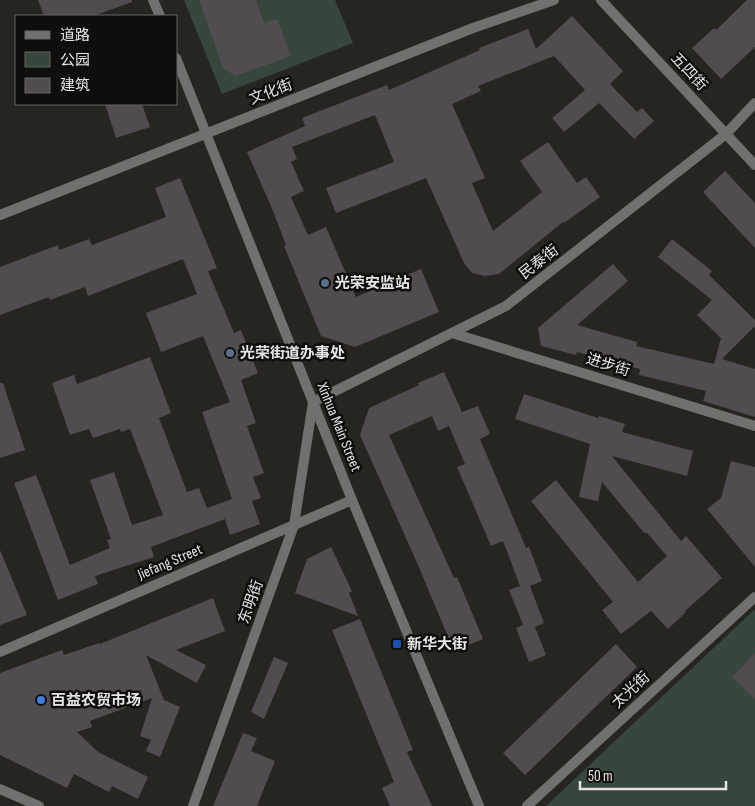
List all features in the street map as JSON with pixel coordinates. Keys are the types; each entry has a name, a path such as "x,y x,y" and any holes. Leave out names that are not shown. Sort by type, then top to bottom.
{"street":[{"path":"153,0 160,15"},
{"name":"文化街","path":"0,215 473,28 554,0"},
{"name":"五四街","path":"601,0 755,165"},
{"name":"Xinhua Main Street","path":"178,63 352,500 479,806"},
{"name":"民泰街","path":"313,402 506,306 726,134 755,103"},
{"name":"进步街","path":"452,333 755,426"},
{"name":"东明街","path":"193,806 294,525 313,402"},
{"name":"Jiefang Street","path":"0,652 352,500"},
{"name":"太光街","path":"527,806 755,597"},
{"path":"0,789 39,806"}],"green space":[{"path":"184,0 335,0 353,43 222,94"},
{"path":"755,609 755,806 546,806"}],"building":[{"path":"38,0 132,0 132,2 96,15 44,15"},
{"path":"199,0 256,0 264,23 277,19 291,56 235,76 223,68"},
{"path":"747,0 755,0 755,47 721,79 692,48 714,28 716,30"},
{"path":"572,16 623,71 610,84 637,112 642,108 654,121 634,139 599,103 564,132 552,118 585,90 554,56 478,86 481,91 452,104 485,178 472,183 493,231 542,192 520,161 548,142 577,183 586,177 600,197 563,222 499,274 485,276 472,273 464,263 426,178 336,213 326,188 394,162 375,115 292,147 297,159 291,162 304,191 291,197 308,235 326,227 356,297 421,269 439,312 355,347 321,336 284,246 286,245 271,206 247,152 305,126 302,118 387,85 389,90 480,50 479,48 528,29 536,49"},
{"path":"105,105 142,105 150,127 116,138"},
{"path":"725,171 755,203 755,248 703,192"},
{"path":"180,178 217,268 208,271 234,333 241,330 258,373 241,380 256,423 247,426 264,473 253,477 261,498 252,501 260,524 230,535 225,519 151,547 154,557 95,576 98,584 58,600 14,483 36,475 70,565 110,548 107,540 111,539 90,480 114,472 132,525 163,515 130,429 121,432 120,429 93,438 89,429 70,435 52,383 74,375 77,384 150,357 171,413 159,418 187,492 199,488 207,508 232,499 202,412 230,402 203,336 161,352 146,313 197,294 183,259 88,296 85,287 50,300 49,297 0,315 0,267 58,245 59,250 89,239 92,245 166,217 155,188"},
{"path":"672,239 712,271 709,275 755,320 755,326 722,359 755,369 755,417 703,401 706,391 639,375 640,369 577,352 576,355 541,346 538,328 613,264 628,281 577,325 637,342 636,346 714,364 721,338 697,315 712,300 658,257"},
{"path":"444,372 462,412 478,406 490,434 480,439 526,548 529,547 542,581 530,586 544,623 535,627 546,655 529,662 516,628 523,625 509,590 520,586 503,541 491,546 457,467 465,464 449,426 438,431 432,416 389,435 454,578 457,577 483,639 454,651 360,435 369,408"},
{"path":"0,383 3,383 25,450 0,458"},
{"path":"524,394 598,418 599,416 625,424 622,432 693,451 687,476 612,456 681,541 686,536 722,578 668,629 651,611 621,634 602,610 613,602 531,501 556,480 638,582 667,556 646,532 645,534 602,482 598,501 579,497 590,444 515,419"},
{"path":"731,461 755,467 755,567 707,509 721,498"},
{"path":"331,547 352,591 349,593 358,616 295,593 307,559"},
{"path":"0,550 27,615 0,625"},
{"path":"213,598 225,631 176,650 206,665 197,683 146,655 164,700 180,707 160,757 146,751 151,740 140,736 152,698 90,721 92,727 77,732 98,752 148,777 138,799 112,786 109,792 74,774 67,788 0,755 0,673 62,650 64,655 100,644"},
{"path":"360,619 413,750 407,752 432,806 390,806 382,788 394,782 332,630"},
{"path":"616,644 637,667 525,775 503,753"},
{"path":"755,653 755,699 732,677"},
{"path":"274,657 288,663 264,719 251,712"},
{"path":"243,733 257,738 251,751 275,761 257,806 213,806"}],"place":[{"name":"光荣安监站","path":"325,283"},
{"name":"光荣街道办事处","path":"230,353"},
{"name":"新华大街","path":"397,644"},
{"name":"百益农贸市场","path":"41,700"}]}
